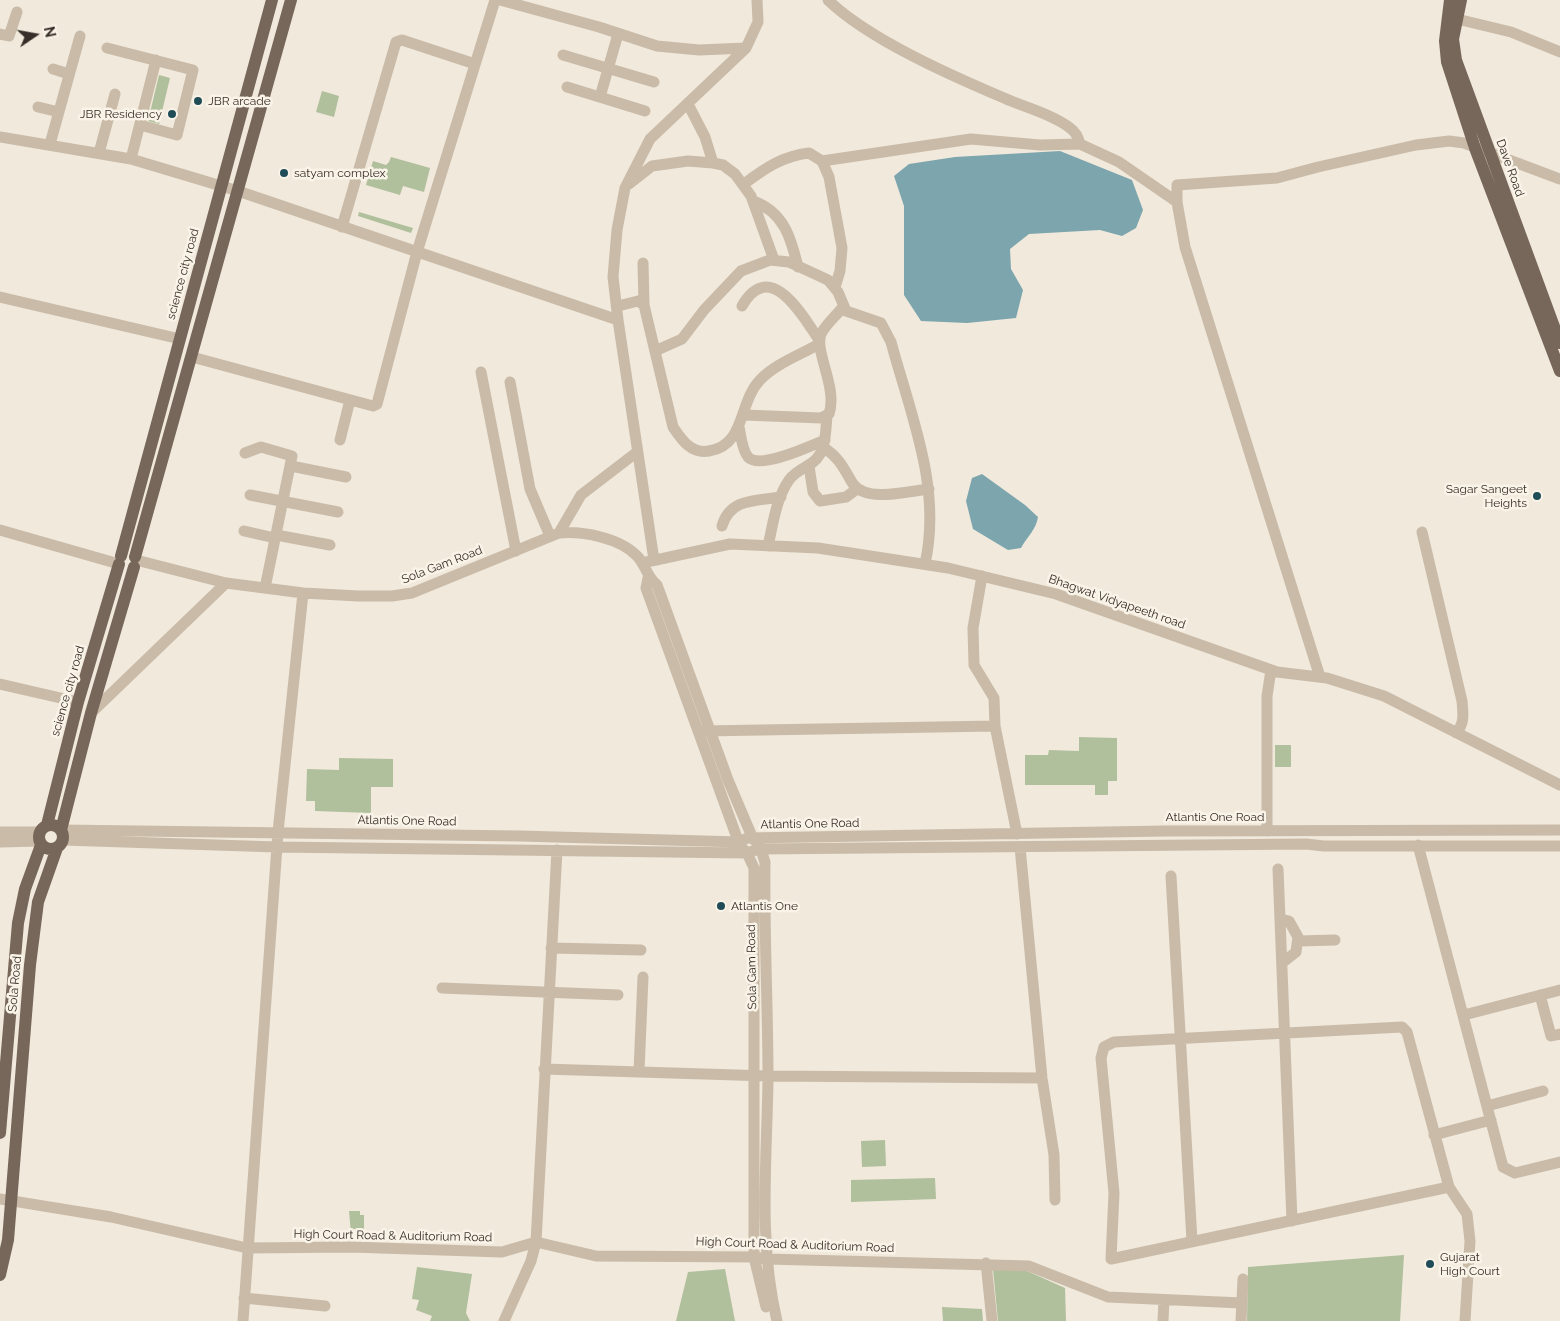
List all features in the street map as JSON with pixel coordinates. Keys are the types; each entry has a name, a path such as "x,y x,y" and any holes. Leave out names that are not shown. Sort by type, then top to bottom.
{"main road":[{"name":"science city road","path":"42,836 78,702 120,560 272,0"},
{"name":"Sola Road","path":"0,1275 8,1240 6,1200 38,902 60,840 91,713 291,0"},
{"path":"1450,0 1445,41 1447,62 1475,148 1560,371"},
{"name":"Dave Road","path":"1461,0 1453,39 1456,60 1560,343"},
{"path":"120,560 128,553 135,561"},
{"path":"55,825 60,840 48,849 42,836 55,825"},
{"name":"Sola Road","path":"0,1133 18,923 25,889 42,836"}],"street":[{"path":"192,357 373,406 377,404 417,252 495,0"},
{"path":"500,0 657,46 678,49 721,50 746,48"},
{"path":"654,560 613,276 617,230 625,188 650,140 746,48 758,22 757,0"},
{"path":"828,0 847,16 896,46 997,95 1064,124 1076,134 1080,144"},
{"path":"0,34 9,36 18,12"},
{"path":"1457,19 1511,32 1560,52"},
{"path":"600,97 618,34"},
{"path":"50,144 80,36"},
{"path":"342,227 396,42 402,40 475,64"},
{"path":"107,48 193,70 177,135 140,126"},
{"path":"563,55 654,82"},
{"path":"131,159 156,60"},
{"path":"53,69 70,74"},
{"path":"567,86 645,110"},
{"path":"99,153 115,94"},
{"path":"688,104 705,137 713,163"},
{"path":"38,108 59,112"},
{"path":"0,137 131,159 238,191 618,320"},
{"path":"822,161 971,139 1040,145 1080,144 1119,162 1177,202"},
{"path":"1320,677 1185,247 1177,202 1177,186 1277,178 1318,166 1416,145 1449,142 1464,143 1489,154 1560,179"},
{"path":"744,184 766,168 789,157 809,153 822,161 829,177 842,248 840,271 835,287"},
{"path":"625,188 652,166 688,161 713,163 735,174 744,184 753,201 774,260"},
{"path":"753,201 766,207 785,225 798,267"},
{"path":"655,351 682,339 704,310 741,271 750,266 774,260 798,267 828,280 835,287 846,311 869,318 883,326 891,342 927,472 930,531 925,564"},
{"path":"643,264 644,305 673,427 684,443 702,452 720,449 726,445 739,427 750,395 759,381 819,342 824,329 843,307"},
{"path":"742,306 749,294 754,290 765,287 775,289 792,301 819,342 831,390 830,411 827,416 821,454 809,466 790,478 780,497 768,546"},
{"path":"0,297 180,339"},
{"path":"618,306 638,301 644,305"},
{"path":"481,372 516,551"},
{"path":"510,382 530,489 555,534 581,495 637,452"},
{"path":"340,440 350,400"},
{"path":"744,415 821,418 827,416"},
{"path":"739,427 745,452 751,459 757,461 776,458 824,444"},
{"path":"824,444 838,458 857,489 880,495 929,489"},
{"path":"245,453 261,447 290,454 292,459 265,588"},
{"path":"291,466 346,477"},
{"path":"809,466 813,492 820,501 846,497 857,489"},
{"path":"250,494 338,512"},
{"path":"722,526 725,516 735,506 780,497"},
{"path":"0,530 120,560"},
{"path":"244,531 330,545"},
{"name":"Sola Gam Road","path":"135,561 226,584 302,593 358,596 402,595 555,534 573,532 610,541 632,552 642,563 648,578 646,588 704,731 765,862 768,1076 766,1259 770,1292 777,1321"},
{"path":"1422,532 1462,701 1464,716 1462,727 1456,733"},
{"name":"Bhagwat Vidyapeeth road","path":"642,563 730,544 818,548 925,564 982,576 1056,594 1271,670 1320,677 1384,696 1560,785"},
{"path":"982,576 973,628 974,665 994,698 994,726 1017,834"},
{"path":"91,713 226,584"},
{"path":"243,1321 276,847 302,593"},
{"path":"1267,831 1267,696 1271,670"},
{"path":"0,684 78,702"},
{"path":"704,731 994,726"},
{"name":"Sola Gam Road","path":"704,731 740,846 747,853 754,868 754,1257 769,1321"},
{"name":"Atlantis One Road","path":"60,840 276,847 747,853 756,844 1017,834 1560,830"},
{"path":"0,832 42,836"},
{"name":"Atlantis One Road","path":"60,840 278,832 740,842 747,838 756,844 1020,847 1306,844 1324,846 1560,846"},
{"path":"0,842 42,836"},
{"path":"1418,845 1503,1167 1515,1173 1560,1162"},
{"path":"1020,847 1042,1078 1054,1155 1055,1200"},
{"path":"504,1321 530,1261 536,1242 557,850"},
{"path":"1278,868 1292,1220"},
{"path":"1171,876 1192,1241"},
{"path":"1280,919 1289,921 1295,928 1298,941 1296,952 1282,963"},
{"path":"1298,941 1334,940"},
{"path":"551,948 641,950"},
{"path":"639,1071 643,977"},
{"path":"442,988 618,995"},
{"path":"1464,1015 1560,990"},
{"path":"1540,995 1551,1036 1560,1034"},
{"path":"1449,1188 1112,1259 1114,1193 1101,1058 1104,1047 1114,1042 1402,1027 1407,1032 1449,1188 1467,1214 1469,1252 1465,1321"},
{"path":"544,1068 768,1076 1042,1078"},
{"path":"1487,1106 1543,1091"},
{"path":"1434,1135 1491,1120"},
{"name":"High Court Road & Auditorium Road","path":"6,1200 111,1217 247,1248 351,1247 502,1252 536,1242 596,1256 754,1257 766,1259 986,1263 1029,1266 1108,1297 1242,1303"},
{"path":"986,1263 992,1321"},
{"path":"1241,1321 1244,1279"},
{"path":"244,1298 325,1306"},
{"path":"1163,1321 1164,1300"}],"green space":[{"path":"159,75 170,78 159,124 148,121"},
{"path":"322,91 339,96 334,117 316,112"},
{"path":"391,157 430,168 424,192 403,186 400,195 366,185 373,161 386,165"},
{"path":"359,212 413,228 411,233 358,216"},
{"path":"1079,737 1117,738 1117,781 1108,781 1108,795 1095,795 1095,785 1025,785 1025,755 1048,755 1049,750 1079,751"},
{"path":"1275,745 1291,745 1291,767 1275,767"},
{"path":"339,758 393,759 393,787 371,787 371,813 315,811 315,801 306,801 307,769 339,770"},
{"path":"885,1140 886,1166 862,1167 861,1141"},
{"path":"935,1178 936,1199 851,1202 851,1180"},
{"path":"349,1211 360,1211 360,1215 364,1215 364,1229 354,1229 353,1233 351,1233"},
{"path":"1404,1255 1400,1321 1247,1321 1248,1267"},
{"path":"417,1267 472,1274 466,1313 470,1321 430,1321 432,1316 416,1310 419,1300 412,1299"},
{"path":"725,1269 735,1321 676,1321 688,1272"},
{"path":"993,1269 1027,1271 1065,1288 1066,1321 998,1321"},
{"path":"942,1307 982,1309 983,1321 943,1321"}],"water":[{"path":"1060,151 1132,180 1143,210 1136,228 1122,236 1100,230 1029,234 1010,249 1011,269 1023,290 1016,318 967,323 921,321 904,295 904,206 894,176 909,164 955,157"},
{"path":"982,474 1025,505 1038,517 1033,530 1021,548 1008,550 973,529 966,501 972,478"}],"place":[{"name":"JBR arcade","path":"198,101"},
{"name":"JBR Residency","path":"172,114"},
{"name":"satyam complex","path":"284,173"},
{"name":"Sagar Sangeet Heights","path":"1537,496"},
{"name":"Atlantis One","path":"721,906"},
{"name":"Gujarat High Court","path":"1430,1264"}]}
